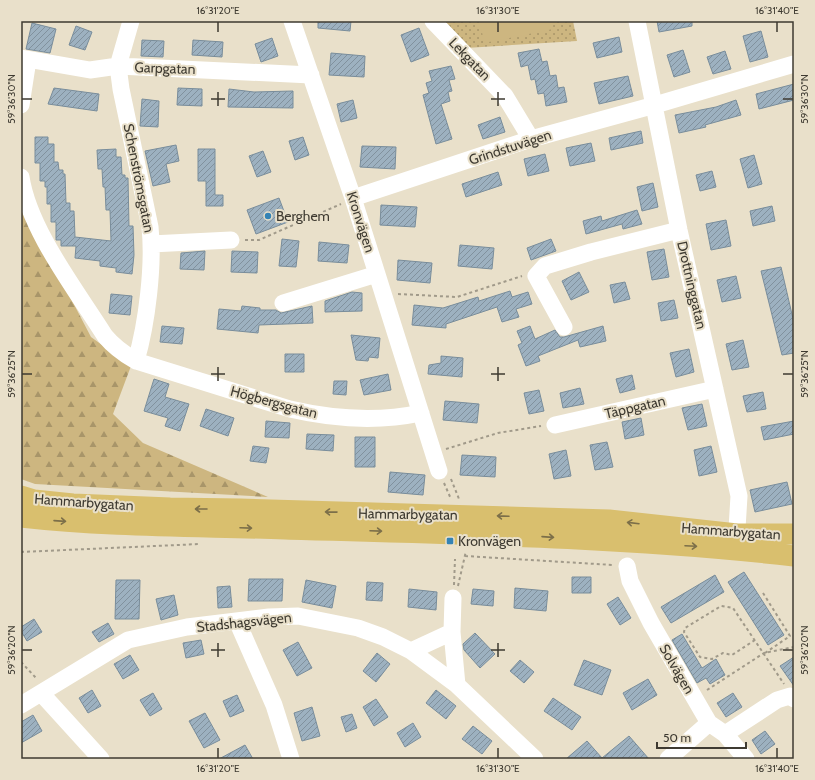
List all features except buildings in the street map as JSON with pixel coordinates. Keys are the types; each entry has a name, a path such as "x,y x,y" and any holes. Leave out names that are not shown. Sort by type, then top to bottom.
{"main road":[{"name":"Hammarbygatan","path":"21,496 34,500 73,504 170,508 609,520 736,542 794,556"},
{"name":"Hammarbygatan","path":"21,517 119,524 736,542 794,534"}],"street":[{"name":"Schenströmsgatan","path":"132,21 118,66 152,244 145,324 136,361"},
{"name":"Kronvägen","path":"292,21 353,198 439,471"},
{"name":"Lekgatan","path":"433,21 505,96 531,139"},
{"name":"Drottninggatan","path":"637,21 679,230 739,496 736,542"},
{"name":"Garpgatan","path":"25,59 90,70 118,66 311,75"},
{"path":"21,105 25,59"},
{"name":"Grindstuvägen","path":"353,198 531,139 655,105 794,64"},
{"name":"Högbergsgatan","path":"21,177 33,217 61,267 112,346 136,361 290,409 316,415 370,418 405,416 421,412"},
{"path":"564,327 536,276 545,266 591,252 679,230"},
{"path":"152,244 232,240"},
{"path":"283,303 377,274"},
{"name":"Täppgatan","path":"555,425 715,389"},
{"name":"Solvägen","path":"627,566 630,581 651,623 709,723 725,734 746,759"},
{"path":"454,598 452,632 457,684"},
{"name":"Stadshagsvägen","path":"21,705 128,640 187,627 298,616 334,622 377,634 411,651 457,684 535,759"},
{"path":"237,621 274,705 291,759"},
{"path":"411,651 452,632"},
{"path":"41,693 101,759"},
{"path":"725,734 777,700 792,697"},
{"path":"668,759 709,723"}],"path":[{"path":"232,240 259,240 353,198"},
{"path":"383,293 457,297 521,276 536,276"},
{"path":"434,453 465,442 498,433 522,428 555,425"},
{"path":"439,471 452,503"},
{"path":"439,471 449,474 460,503"},
{"path":"21,552 201,544"},
{"path":"461,549 466,549"},
{"path":"454,598 465,556 627,566"},
{"path":"454,598 455,559"},
{"path":"694,698 790,636 763,593"},
{"path":"755,640 732,655 723,653 712,659 700,657 684,632 685,628 721,606 733,608 764,653 792,697"},
{"path":"764,653 794,647"},
{"path":"21,662 39,682 41,693"}],"green space":[{"path":"443,21 573,21 577,41 466,48"},
{"path":"480,21 552,21 553,29 484,43"},
{"path":"21,203 91,337 131,366 113,414 143,443 268,497 35,484 21,479"}],"place":[{"name":"Berghem","path":"268,216"},
{"name":"Kronvägen","path":"450,541"}]}
